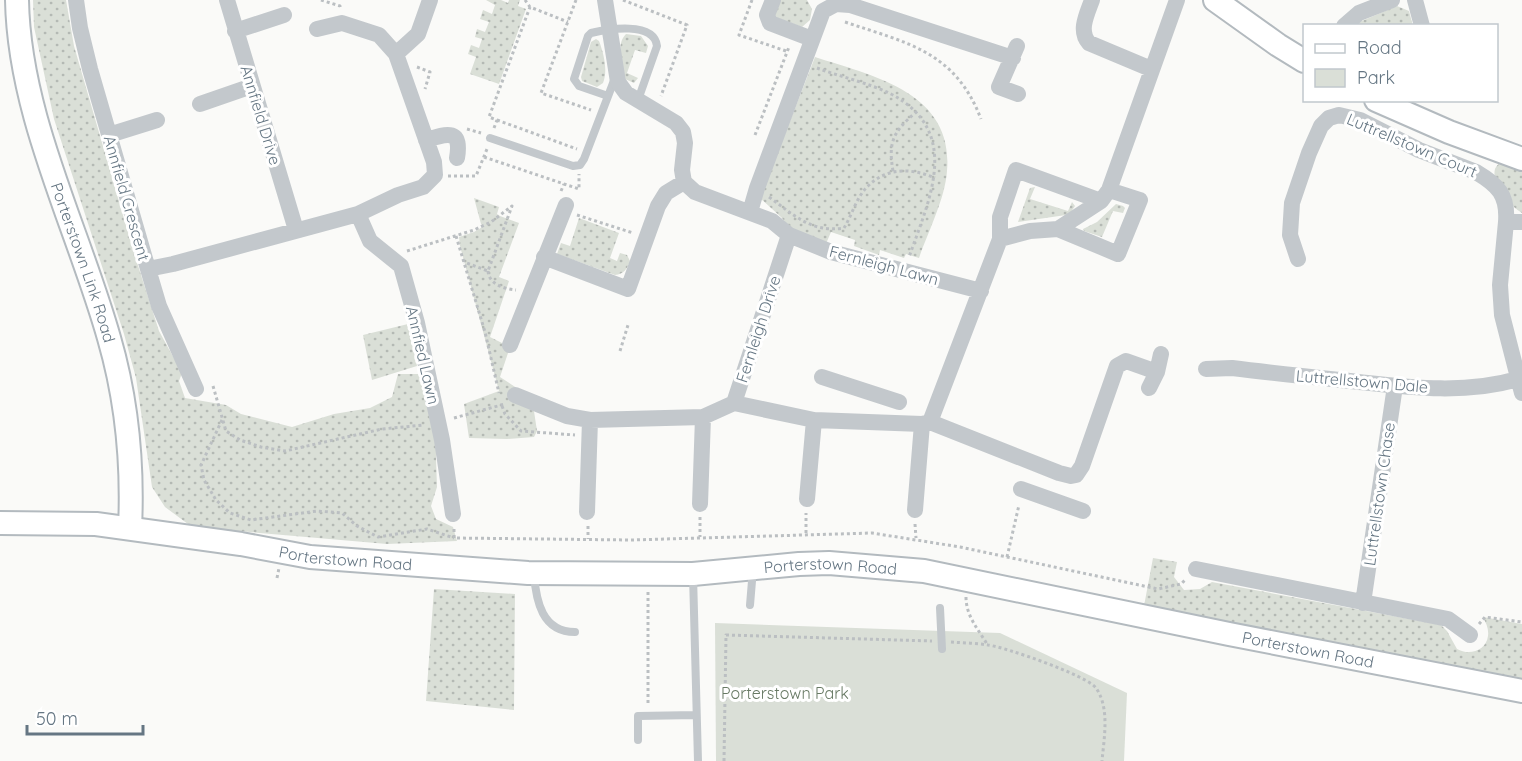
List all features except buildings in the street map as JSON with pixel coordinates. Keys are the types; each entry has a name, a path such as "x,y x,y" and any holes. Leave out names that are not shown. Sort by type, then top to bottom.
{"street":[{"name":"Porterstown Link Road","path":"17,0 22,55 39,125 109,337 121,385 132,486 130,528"},
{"name":"Annfield Crescent","path":"77,0 80,28 159,306 196,389"},
{"name":"Annfield Drive","path":"227,0 296,230"},
{"path":"396,54 416,37 430,0"},
{"path":"605,0 616,77 626,93 676,123 683,132 685,143 681,170 684,182 695,192 772,221 789,235"},
{"path":"772,0 767,15 770,23 804,36"},
{"path":"1092,0 1083,31 1084,38 1089,44 1151,69"},
{"path":"1058,229 1105,195 1177,0"},
{"path":"1215,0 1278,45 1303,60"},
{"path":"1346,24 1359,13 1392,0"},
{"path":"1415,0 1421,24"},
{"path":"750,213 757,188 812,63 804,36 820,5 881,7 1015,52 999,87 1018,94"},
{"path":"235,31 284,15"},
{"path":"148,269 358,213 398,195 423,187 435,175 434,162 396,54 379,35 342,23 317,29"},
{"path":"200,104 252,86"},
{"path":"1381,102 1449,132 1522,159"},
{"name":"Luttrellstown Court","path":"1298,259 1290,235 1292,203 1316,135 1329,118 1339,115 1360,120 1402,143 1485,177 1502,193 1514,222"},
{"path":"110,135 157,120"},
{"path":"426,140 443,135 452,136 458,140 459,144 457,158"},
{"path":"915,510 926,423 1000,239 1000,217 1016,170 1105,195 1140,200 1118,254 1058,229 1030,231 1000,239"},
{"path":"544,257 628,289 658,206 666,193 684,182"},
{"path":"510,345 566,205"},
{"name":"Annfied Lawn","path":"358,213 370,241 401,267 417,323 438,422 453,514"},
{"path":"1514,222 1500,300 1504,329 1520,386"},
{"name":"Fernleigh Lawn","path":"789,235 831,252 981,291"},
{"name":"Fernleigh Drive","path":"789,235 734,403 814,420 926,423 1059,473"},
{"path":"1149,388 1157,372 1161,354"},
{"path":"1049,499 1059,473 1071,476 1080,472 1117,366 1126,361 1157,372"},
{"name":"Luttrellstown Dale","path":"1206,369 1232,368 1395,386 1479,388 1520,386"},
{"path":"822,377 899,402"},
{"name":"Luttrellstown Chase","path":"1363,603 1395,386"},
{"path":"514,395 567,416 590,420 703,417 734,403"},
{"path":"869,422 879,395"},
{"path":"700,504 703,417"},
{"path":"588,512 590,420"},
{"path":"807,499 814,420"},
{"path":"1021,489 1083,511"},
{"name":"Porterstown Road","path":"0,523 96,524 241,543 310,557 531,573 693,574 829,563 924,571 1522,691"},
{"path":"1196,569 1448,619 1470,635"}],"lane":[{"path":"608,96 579,86 574,78 588,36 591,33 618,28 648,32 656,40 657,46 638,100"},
{"path":"490,138 573,166 580,165 585,159 616,77"},
{"path":"750,605 753,568"},
{"path":"531,573 536,597 548,620 562,632 575,632"},
{"path":"693,574 698,761"},
{"path":"940,608 942,645"},
{"path":"638,740 638,716 696,715"}],"path":[{"path":"525,0 530,8 568,22"},
{"path":"576,0 542,93 594,111"},
{"path":"752,0 739,35 786,51"},
{"path":"530,8 489,117 580,150"},
{"path":"844,22 911,44 941,61 970,92 981,119"},
{"path":"755,135 786,51 804,36"},
{"path":"812,63 890,94 916,112 931,138 936,154 935,178 904,270"},
{"path":"412,65 430,72 423,96"},
{"path":"893,171 891,146 894,136 902,124 916,112"},
{"path":"458,126 491,136 496,120"},
{"path":"435,175 476,176 490,138"},
{"path":"484,157 579,189 580,165"},
{"path":"757,188 801,220 820,229 831,230 844,228 867,186 893,171 922,173 935,178"},
{"path":"566,205 571,207 569,212 647,238"},
{"path":"391,257 474,230 491,222 512,206 488,271 492,282 510,289"},
{"path":"464,262 488,271"},
{"path":"620,351 628,325"},
{"path":"196,389 213,386 226,430 240,440 261,447 285,451 382,429 426,425 502,406 514,395"},
{"path":"222,420 201,465 204,480 216,500 230,513 251,520 317,511 342,513 357,526 378,537 427,529 454,538"},
{"path":"1006,557 1018,514 1021,489"},
{"path":"806,534 807,499"},
{"path":"648,575 648,716"},
{"path":"966,588 966,609 988,645"},
{"path":"1470,635 1485,617 1522,622"},
{"path":"724,761 726,635 988,645 1060,669 1092,684 1099,693 1105,717 1102,761"}],"green space":[{"path":"33,0 66,0 74,46 133,250 159,331 182,373 179,381 185,398 226,405 241,414 292,427 334,414 370,408 392,397 398,374 419,374 438,435 437,487 431,506 436,519 453,527 457,541 387,544 192,527 165,507 152,487 136,378 124,334 54,119 34,27"},
{"path":"486,0 501,0 508,3 509,0 520,0 518,6 526,9 499,84 470,74 476,57 468,54 471,45 479,48 482,39 475,37 477,29 485,32 489,22 480,19 483,10 492,14 495,5"},
{"path":"778,0 807,0 812,9 810,20 802,27 772,16"},
{"path":"1397,6 1409,11 1412,24 1355,24"},
{"path":"626,34 641,36 648,46 646,53 635,50 627,73 638,78 634,83 625,79 622,62 620,49"},
{"path":"596,39 601,46 605,68 603,83 597,87 582,81 581,77 591,42"},
{"path":"815,57 861,72 905,92 924,105 937,123 946,144 946,182 919,258 906,254 904,258 880,250 879,255 854,246 855,240 831,232 825,246 793,232 782,218 760,198"},
{"path":"1501,161 1522,168 1522,213 1507,200 1496,181 1495,169"},
{"path":"1035,187 1030,199 1068,211 1072,202 1075,206 1066,215 1018,222 1030,188"},
{"path":"474,198 499,207 497,214 519,223 499,277 509,281 490,337 510,347 500,377 532,398 537,431 534,437 469,438 464,404 499,391 460,246 459,237 484,226 481,224"},
{"path":"1116,204 1125,208 1123,213 1113,211 1102,237 1084,231 1083,229 1097,222"},
{"path":"579,218 619,233 610,258 617,261 620,253 627,255 630,261 623,272 615,275 557,254 561,243 570,246"},
{"path":"408,324 417,366 372,380 363,335"},
{"path":"1153,558 1177,562 1174,577 1184,590 1200,589 1212,582 1441,625 1457,649 1467,652 1480,649 1487,641 1488,631 1483,617 1522,624 1522,683 1144,606"},
{"path":"434,589 515,594 514,710 426,701"},
{"name":"Porterstown Park","path":"715,623 1000,633 1127,693 1124,761 716,761"}]}
